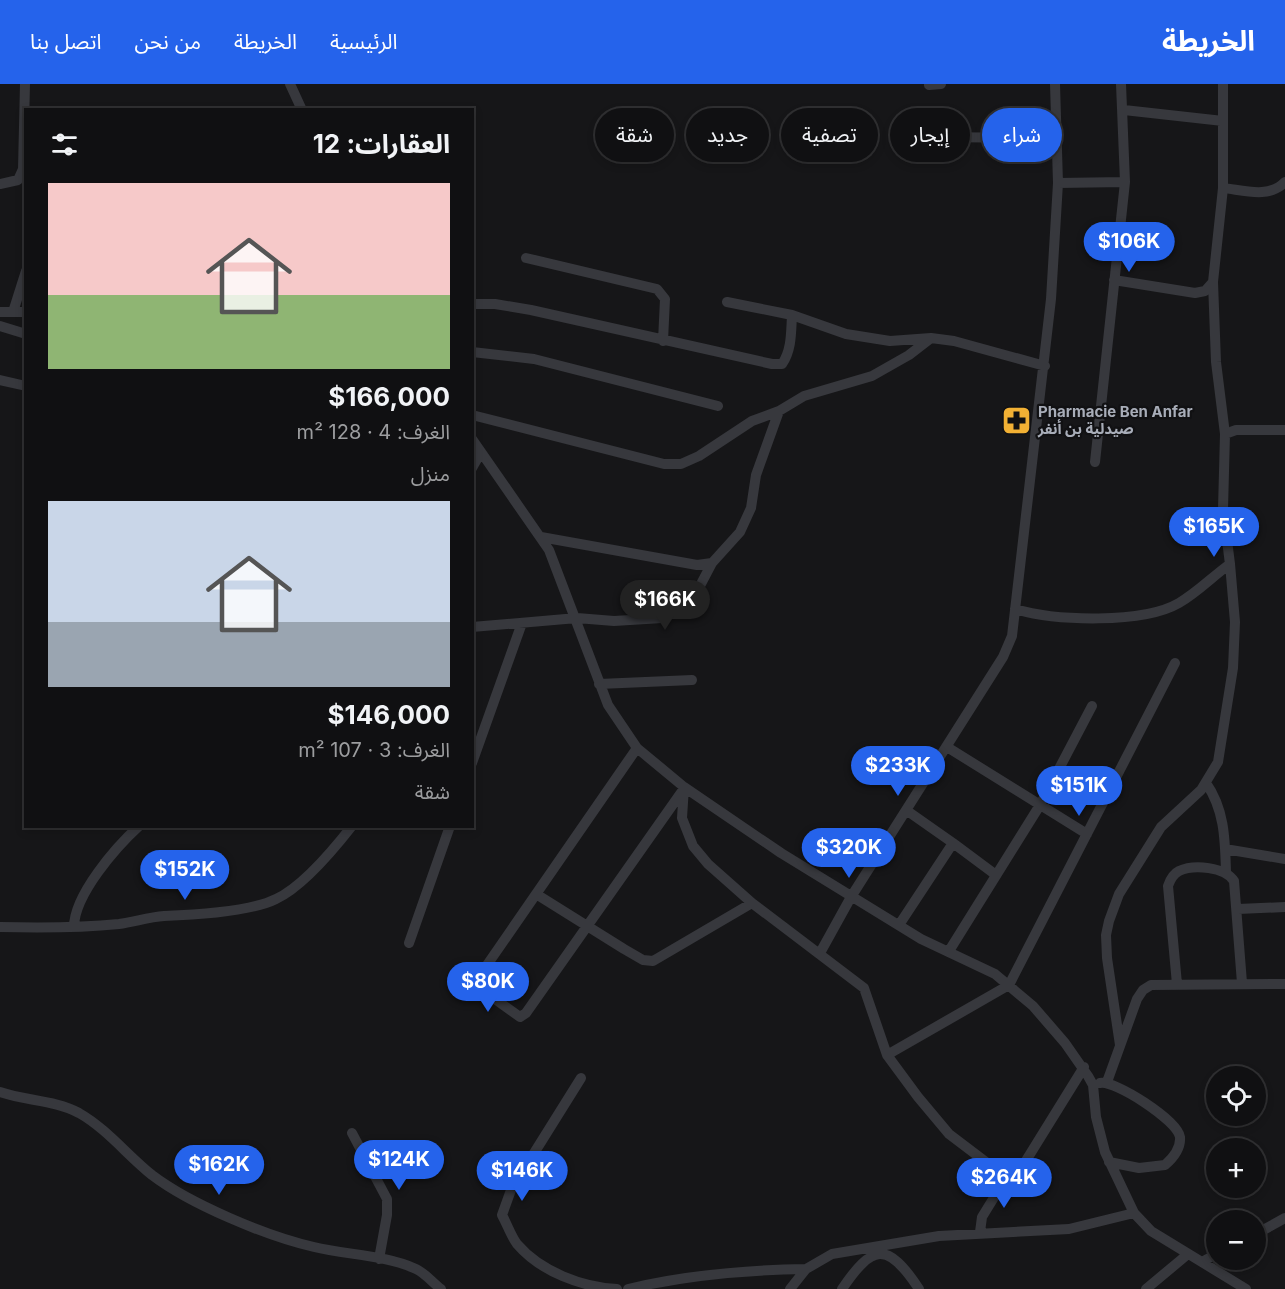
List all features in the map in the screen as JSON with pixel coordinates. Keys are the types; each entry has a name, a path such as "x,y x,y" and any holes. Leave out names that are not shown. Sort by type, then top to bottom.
{"street":[{"path":"24,108 25,84"},
{"path":"290,84 301,108"},
{"path":"929,86 941,84"},
{"path":"1055,84 1055,108"},
{"path":"1095,462 1125,182 1124,110 1120,84"},
{"path":"1120,1045 1107,958 1106,935 1112,908 1161,827 1206,783 1222,750 1233,668 1235,622 1224,509 1225,434 1216,362 1213,282 1223,188 1223,84"},
{"path":"1124,110 1223,122"},
{"path":"0,184 16,182 23,169 24,126"},
{"path":"820,953 851,897 1010,644 1045,366 1058,183 1057,162"},
{"path":"1058,183 1125,182"},
{"path":"1223,188 1273,191 1285,182"},
{"path":"526,258 657,289 664,299 663,340"},
{"path":"13,312 24,277"},
{"path":"1114,280 1195,293 1204,291 1213,282"},
{"path":"727,302 792,315 846,334 878,340 932,338 971,345 1045,366"},
{"path":"474,304 511,306 734,358 780,364 784,362 788,350 792,315"},
{"path":"0,312 24,312"},
{"path":"0,326 24,333"},
{"path":"474,416 664,464 681,464 699,456 753,421 779,411 824,388 878,373 932,338"},
{"path":"474,352 534,359 718,406"},
{"path":"0,380 24,386"},
{"path":"474,627 577,618 614,621 662,618 692,601 712,563 740,532 751,508 756,475 779,411"},
{"path":"1225,434 1236,430 1285,430"},
{"path":"474,442 541,537 577,618 608,705 637,748 684,787 851,897 899,925 973,962 1009,985 1048,1022 1084,1067 1092,1085 1096,1117 1109,1162 1134,1213 1151,1231 1246,1289"},
{"path":"474,464 481,452"},
{"path":"541,537 697,565 712,563"},
{"path":"1015,609 1059,616 1134,617 1153,614 1177,604 1230,564"},
{"path":"474,757 522,623"},
{"path":"887,1055 1009,985 1175,663"},
{"path":"599,684 692,680"},
{"path":"949,951 1040,805 1092,706"},
{"path":"947,747 1087,834"},
{"path":"637,748 478,978 477,985 481,989 514,1014 520,1017 526,1013 684,787"},
{"path":"1206,783 1220,811 1226,872"},
{"path":"684,787 682,811 687,837 708,864 752,903 820,953 867,993 887,1055 949,1134 1006,1178"},
{"path":"906,810 996,875"},
{"path":"74,927 74,917 103,867 122,842 137,828"},
{"path":"0,927 74,927 201,915 274,901 287,894 306,876 350,828"},
{"path":"409,943 449,828"},
{"path":"899,925 953,843"},
{"path":"1225,849 1285,859"},
{"path":"1177,984 1168,886 1170,880 1180,870 1209,868 1226,872 1234,881 1242,983"},
{"path":"536,894 588,924 633,954 653,961 752,903"},
{"path":"1238,909 1285,907"},
{"path":"1107,1082 1132,1009 1143,990 1151,985 1285,984"},
{"path":"980,1232 982,1217 1006,1178 1017,1175 1084,1067"},
{"path":"581,1078 511,1190 502,1215 517,1243 548,1269 594,1287 617,1289"},
{"path":"1092,1085 1107,1082 1166,1118 1176,1127 1180,1138 1179,1148 1165,1165 1139,1168 1109,1162"},
{"path":"0,1092 22,1099 61,1105 79,1113 152,1175 225,1215 279,1237 314,1247 379,1258 417,1269 441,1289"},
{"path":"352,1133 387,1198 387,1215 379,1258"},
{"path":"790,1289 806,1269 832,1254 939,1236 1069,1229 1134,1213"},
{"path":"1266,1228 1285,1218"},
{"path":"842,1289 864,1259 872,1254 893,1259 915,1287"},
{"path":"1146,1289 1188,1254"},
{"path":"1202,1262 1206,1260"},
{"path":"628,1289 657,1282 768,1269 806,1269"}],"place":[{"name":"Pharmacie Ben Anfar صيدلية بن أنفر","path":"1017,420"}]}
